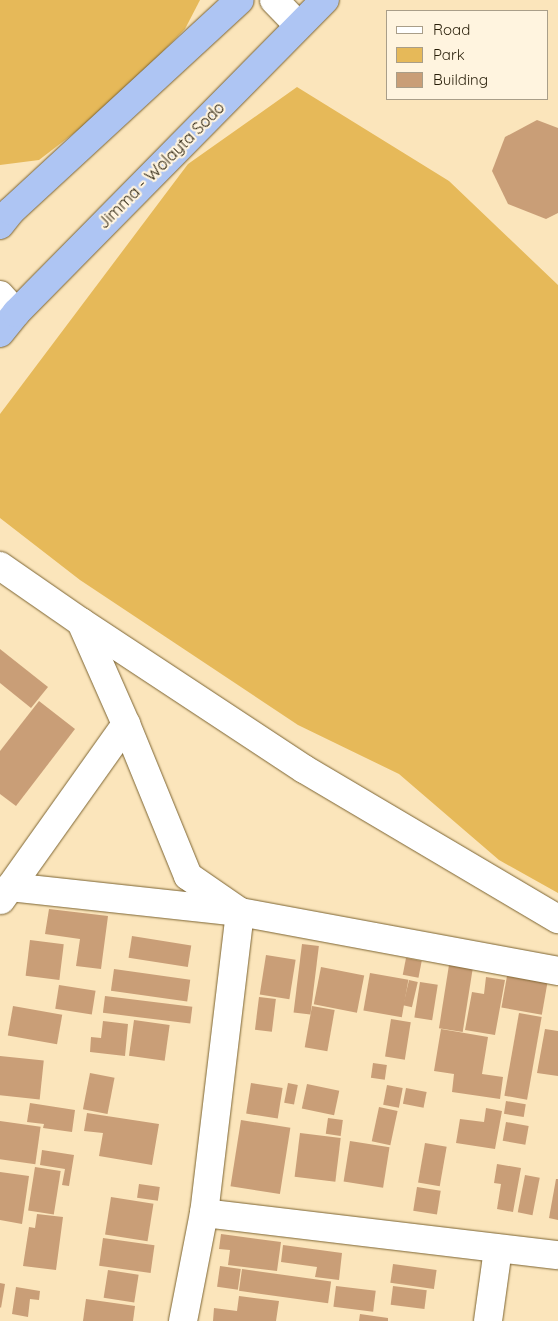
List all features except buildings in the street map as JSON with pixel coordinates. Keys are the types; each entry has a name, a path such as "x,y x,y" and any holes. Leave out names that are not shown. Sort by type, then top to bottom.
{"highway":[{"path":"0,225 11,211 240,0"},
{"name":"Jimma - Wolayta Sodo","path":"5,313 325,0"}],"street":[{"path":"274,0 298,25"},
{"path":"0,566 81,622 304,769 558,919"},
{"path":"81,622 126,724 188,876 240,912"},
{"path":"5,894 126,724"},
{"path":"5,894 240,912 558,971"},
{"path":"183,1321 204,1213 240,912"},
{"path":"204,1213 558,1255"},
{"path":"488,1321 498,1249"}],"green space":[{"path":"0,0 200,0 185,29 108,107 39,160 0,165"},
{"path":"297,87 449,181 558,285 558,893 499,860 399,774 298,725 80,580 0,518 0,414 188,164"}]}
